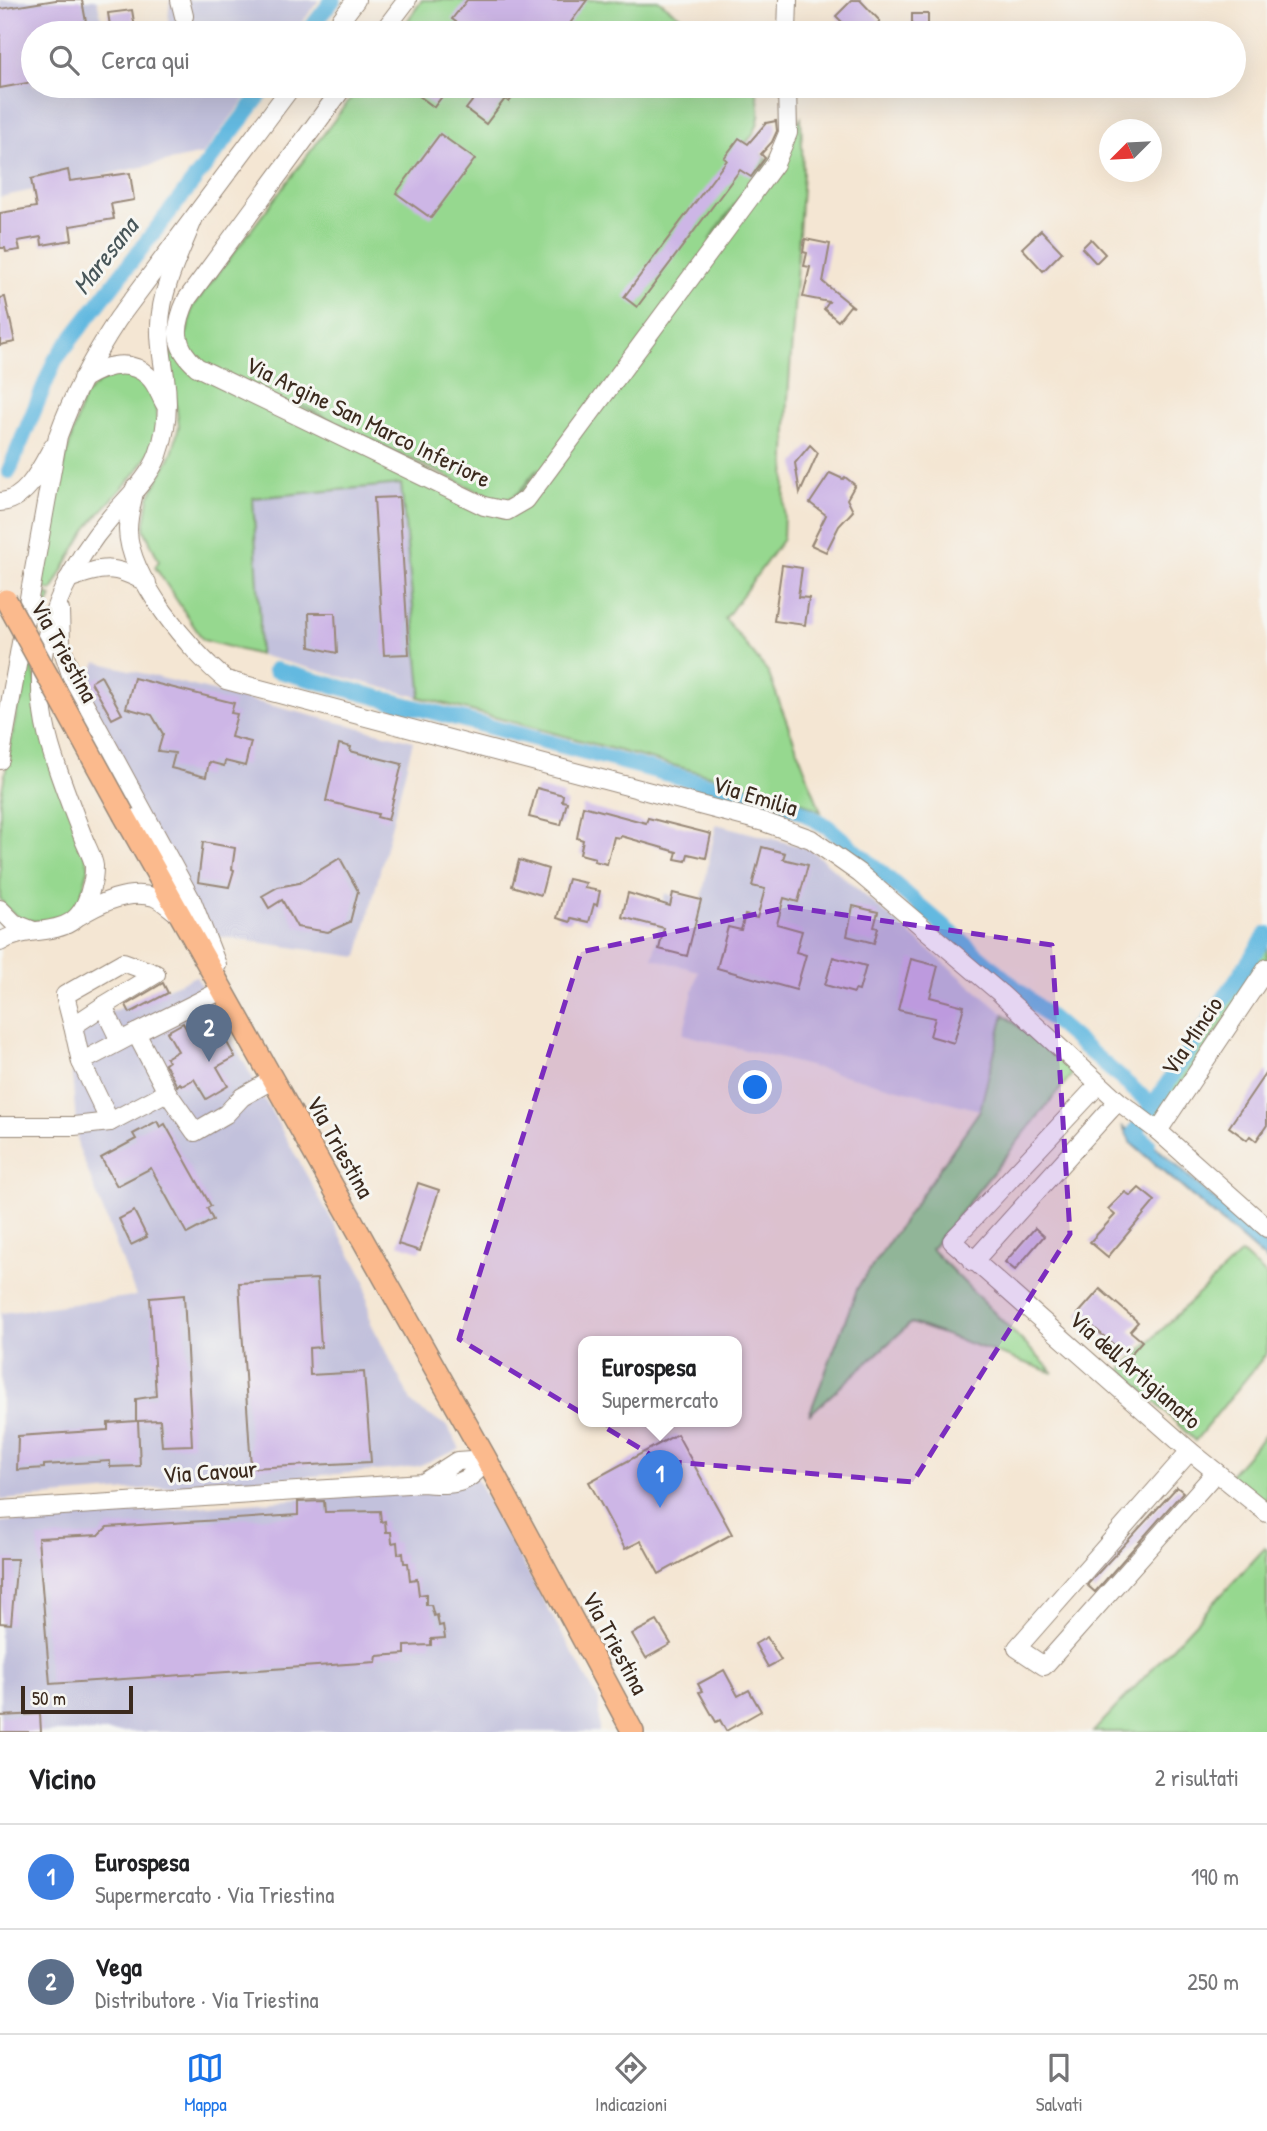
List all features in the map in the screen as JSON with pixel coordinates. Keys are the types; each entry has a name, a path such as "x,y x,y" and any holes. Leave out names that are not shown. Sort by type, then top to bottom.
{"main road":[{"name":"Via Triestina","path":"3,594 178,914 486,1459 633,1732"}],"street":[{"path":"340,21 356,0"},
{"path":"391,21 407,0"},
{"path":"787,21 788,0"},
{"path":"0,502 7,502 18,495 34,479 58,436 81,380 97,350 283,98"},
{"name":"Via Argine San Marco Inferiore","path":"335,98 187,299 179,315 176,332 181,347 197,367 484,506 507,511 526,500 775,164 785,145 789,123 788,98"},
{"path":"76,918 91,889 94,865 46,735 40,691 42,660 50,622 68,579 94,537 157,459 166,425 167,407 161,312 172,270 193,220"},
{"path":"81,380 106,367 128,365 149,376 167,407"},
{"path":"0,760 58,436"},
{"name":"Via Emilia","path":"135,488 128,531 135,559 171,624 204,662 226,680 764,822 811,839 859,873 1000,993 1118,1101 1267,1228"},
{"path":"68,579 97,569 116,569 147,583"},
{"path":"60,600 61,644 71,677 192,901 238,1020"},
{"path":"0,942 15,935 60,929 96,905 131,895 154,897 178,914"},
{"path":"0,909 15,923 34,931"},
{"path":"73,1026 156,974 123,962 65,995 81,1062 110,1122"},
{"name":"Via Mincio","path":"1146,1123 1267,968"},
{"path":"81,1062 222,990"},
{"path":"103,1006 195,1132 226,1114 242,1097 272,1080"},
{"name":"Via dell'Artigianato","path":"1099,1084 952,1241 1190,1451 1267,1513"},
{"path":"0,1126 74,1126 110,1122 167,1092"},
{"path":"973,1262 1118,1101"},
{"path":"1190,1451 1017,1648 1044,1667 1216,1472"},
{"name":"Via Cavour","path":"0,1510 423,1483 457,1461 486,1459"}],"highlighted area":[{"path":"789,907 1052,945 1070,1234 913,1482 661,1461 459,1339 581,952"}],"shaded area":[{"path":"0,0 97,0 102,21 21,21 21,98 246,98 203,154 0,197"},
{"path":"170,0 319,0 303,21 168,21"},
{"path":"402,484 421,689 419,697 259,655 260,620 253,498"},
{"path":"97,662 413,741 358,957 209,935 80,705"},
{"path":"716,824 810,849 1004,1014 980,1110 683,1034 698,971 653,958 665,893 700,908"},
{"path":"196,976 365,1280 370,1321 412,1403 447,1426 460,1449 418,1466 401,1469 1,1500 1,1313 136,1296 78,1146 70,1051 87,1022"},
{"path":"471,1469 599,1701 599,1732 0,1732 0,1522 404,1491 424,1487"}],"green space":[{"path":"422,0 658,0 687,21 407,21"},
{"path":"351,98 758,98 758,123 746,143 767,159 709,240 801,118 803,173 788,399 783,539 725,619 768,672 821,812 791,797 419,697 421,689 401,484 253,498 260,620 259,655 203,640 155,567 159,561 144,529 149,497 173,451 179,426 170,362 169,331 175,329 187,332 192,308","holes":["294,402 496,500 504,500 516,494 539,468 514,501 498,507"]},
{"path":"121,374 133,378 150,392 155,404 157,422 154,439 137,470 89,526 52,591 39,586 64,463 82,402 98,383"},
{"path":"40,592 52,596 38,630 33,669 89,867 79,905 67,915 49,922 22,920 5,907 0,898 0,800 18,705 22,700"},
{"path":"1267,942 1267,958 1164,1111 1149,1126 1145,1123"},
{"path":"1004,1014 1073,1073 931,1249 1054,1373 911,1323 809,1415 858,1287 980,1110"},
{"path":"1241,1253 1267,1276 1267,1353 1195,1441 1121,1369"},
{"path":"1267,1433 1267,1510 1227,1478"},
{"path":"1265,1548 1267,1732 1093,1732"}],"water":[{"path":"1131,1125 1267,1246 1267,1261 1132,1144 1123,1127 1129,1130"}],"building":[{"path":"56,0 82,0 86,21 21,21 21,84 0,88 0,9"},
{"path":"467,0 587,0 572,21 452,19"},
{"path":"852,0 860,0 880,21 841,21 836,16"},
{"path":"132,10 134,21 109,21 108,13"},
{"path":"912,14 928,14 928,21 912,21"},
{"path":"422,98 441,98 434,107"},
{"path":"475,98 512,98 509,102 505,99 486,124 466,109"},
{"path":"776,121 777,131 772,142 761,154 765,158 751,177 740,170 637,307 624,297 727,160 724,158 739,138 748,144 766,123"},
{"path":"440,134 475,159 431,218 396,193"},
{"path":"68,170 70,181 130,173 134,200 111,204 114,219 70,226 72,240 42,245 41,237 18,241 20,250 6,252 5,248 0,248 0,213 36,207 31,179"},
{"path":"1041,230 1062,252 1043,271 1022,248"},
{"path":"805,239 830,244 823,282 854,307 850,306 838,321 824,309 829,302 803,297 810,267 804,266 807,253 803,252"},
{"path":"1091,239 1105,254 1096,263 1082,248"},
{"path":"5,297 15,342 0,345 0,298"},
{"path":"810,445 818,453 800,493 795,463"},
{"path":"830,473 843,479 845,477 855,485 847,499 853,511 839,526 826,552 811,545 826,515 810,503"},
{"path":"399,497 409,654 384,655 374,498"},
{"path":"782,565 802,568 798,597 809,598 805,625 774,621"},
{"path":"309,613 335,613 337,653 310,647"},
{"path":"101,676 122,714 112,719 91,682"},
{"path":"134,678 234,703 231,713 237,714 231,737 251,742 245,766 225,761 224,766 209,762 206,777 171,768 175,753 158,751 163,734 152,715 126,708"},
{"path":"339,744 351,747 350,751 402,764 388,820 377,817 378,814 326,801"},
{"path":"537,788 563,795 562,801 567,802 561,825 529,817"},
{"path":"583,806 646,823 648,818 711,834 706,858 688,854 686,861 675,859 677,852 621,836 614,837 607,864 594,861 595,858 580,854 583,840 577,838"},
{"path":"203,842 235,848 234,870 229,887 198,882"},
{"path":"762,847 785,853 783,859 808,865 798,902 784,898 777,924 802,931 796,952 806,955 796,990 717,968 728,927 741,930 745,915 757,918 765,889 752,886"},
{"path":"340,858 358,891 350,922 328,932 297,927 282,900 269,908 262,896 278,887 299,883"},
{"path":"519,860 548,869 541,895 512,886"},
{"path":"568,879 586,883 584,888 600,891 589,922 571,918 570,922 557,918"},
{"path":"628,893 670,906 673,893 701,900 687,956 659,949 664,928 622,917"},
{"path":"853,906 878,912 874,943 847,936"},
{"path":"833,957 866,966 859,991 855,990 854,993 825,985"},
{"path":"911,959 938,966 930,997 964,1006 954,1043 930,1036 935,1018 898,1010"},
{"path":"163,983 168,993 130,1013 126,1005"},
{"path":"183,1023 194,1042 219,1028 235,1057 217,1067 228,1086 206,1099 194,1079 177,1086 165,1064 168,1062 166,1058 178,1051 167,1032"},
{"path":"1267,1071 1267,1125 1256,1141 1250,1136 1247,1140 1229,1127"},
{"path":"157,1121 160,1127 165,1124 211,1206 207,1208 213,1220 187,1234 151,1168 117,1186 101,1158 136,1139 133,1134"},
{"path":"418,1183 439,1190 420,1251 398,1244"},
{"path":"1139,1188 1155,1201 1108,1257 1090,1242 1115,1215 1108,1209 1125,1192 1131,1196"},
{"path":"134,1211 147,1237 131,1245 119,1219"},
{"path":"1035,1228 1044,1236 1015,1270 1005,1262"},
{"path":"317,1279 321,1347 309,1348 310,1375 364,1372 371,1462 251,1468 239,1283"},
{"path":"1100,1289 1138,1322 1130,1331 1142,1341 1128,1357 1078,1314"},
{"path":"184,1295 192,1445 162,1446 160,1420 138,1421 140,1466 110,1467 110,1461 44,1465 44,1468 17,1470 18,1436 108,1430 108,1423 136,1421 136,1399 156,1396 150,1298"},
{"path":"677,1434 732,1534 659,1574 641,1541 625,1549 589,1482"},
{"path":"1177,1487 1183,1492 1095,1592 1087,1585"},
{"path":"324,1501 325,1512 380,1511 386,1532 391,1532 392,1543 397,1542 398,1554 403,1553 404,1563 408,1563 410,1580 417,1579 419,1595 426,1594 426,1605 431,1605 439,1626 443,1625 445,1638 431,1639 431,1645 405,1646 405,1654 377,1656 376,1662 50,1684 38,1538 99,1535 107,1527 298,1515 298,1502"},
{"path":"0,1559 17,1559 11,1624 0,1623"},
{"path":"657,1621 671,1644 646,1658 632,1634"},
{"path":"767,1637 781,1660 768,1667 755,1644"},
{"path":"724,1670 738,1696 749,1690 761,1711 726,1731 720,1720 716,1722 699,1692 702,1691 698,1684"},
{"path":"40,1714 41,1732 0,1732 0,1716"}],"waterway":[{"name":"Maresana","path":"316,21 333,0"},
{"name":"Maresana","path":"9,471 55,360 258,98"},
{"path":"275,670 793,807 828,827 1152,1105"},
{"path":"1148,1144 1135,1132 1267,934"}],"place":[{"name":"Vega","path":"209,1062"},
{"name":"Eurospesa","path":"660,1508"}]}
